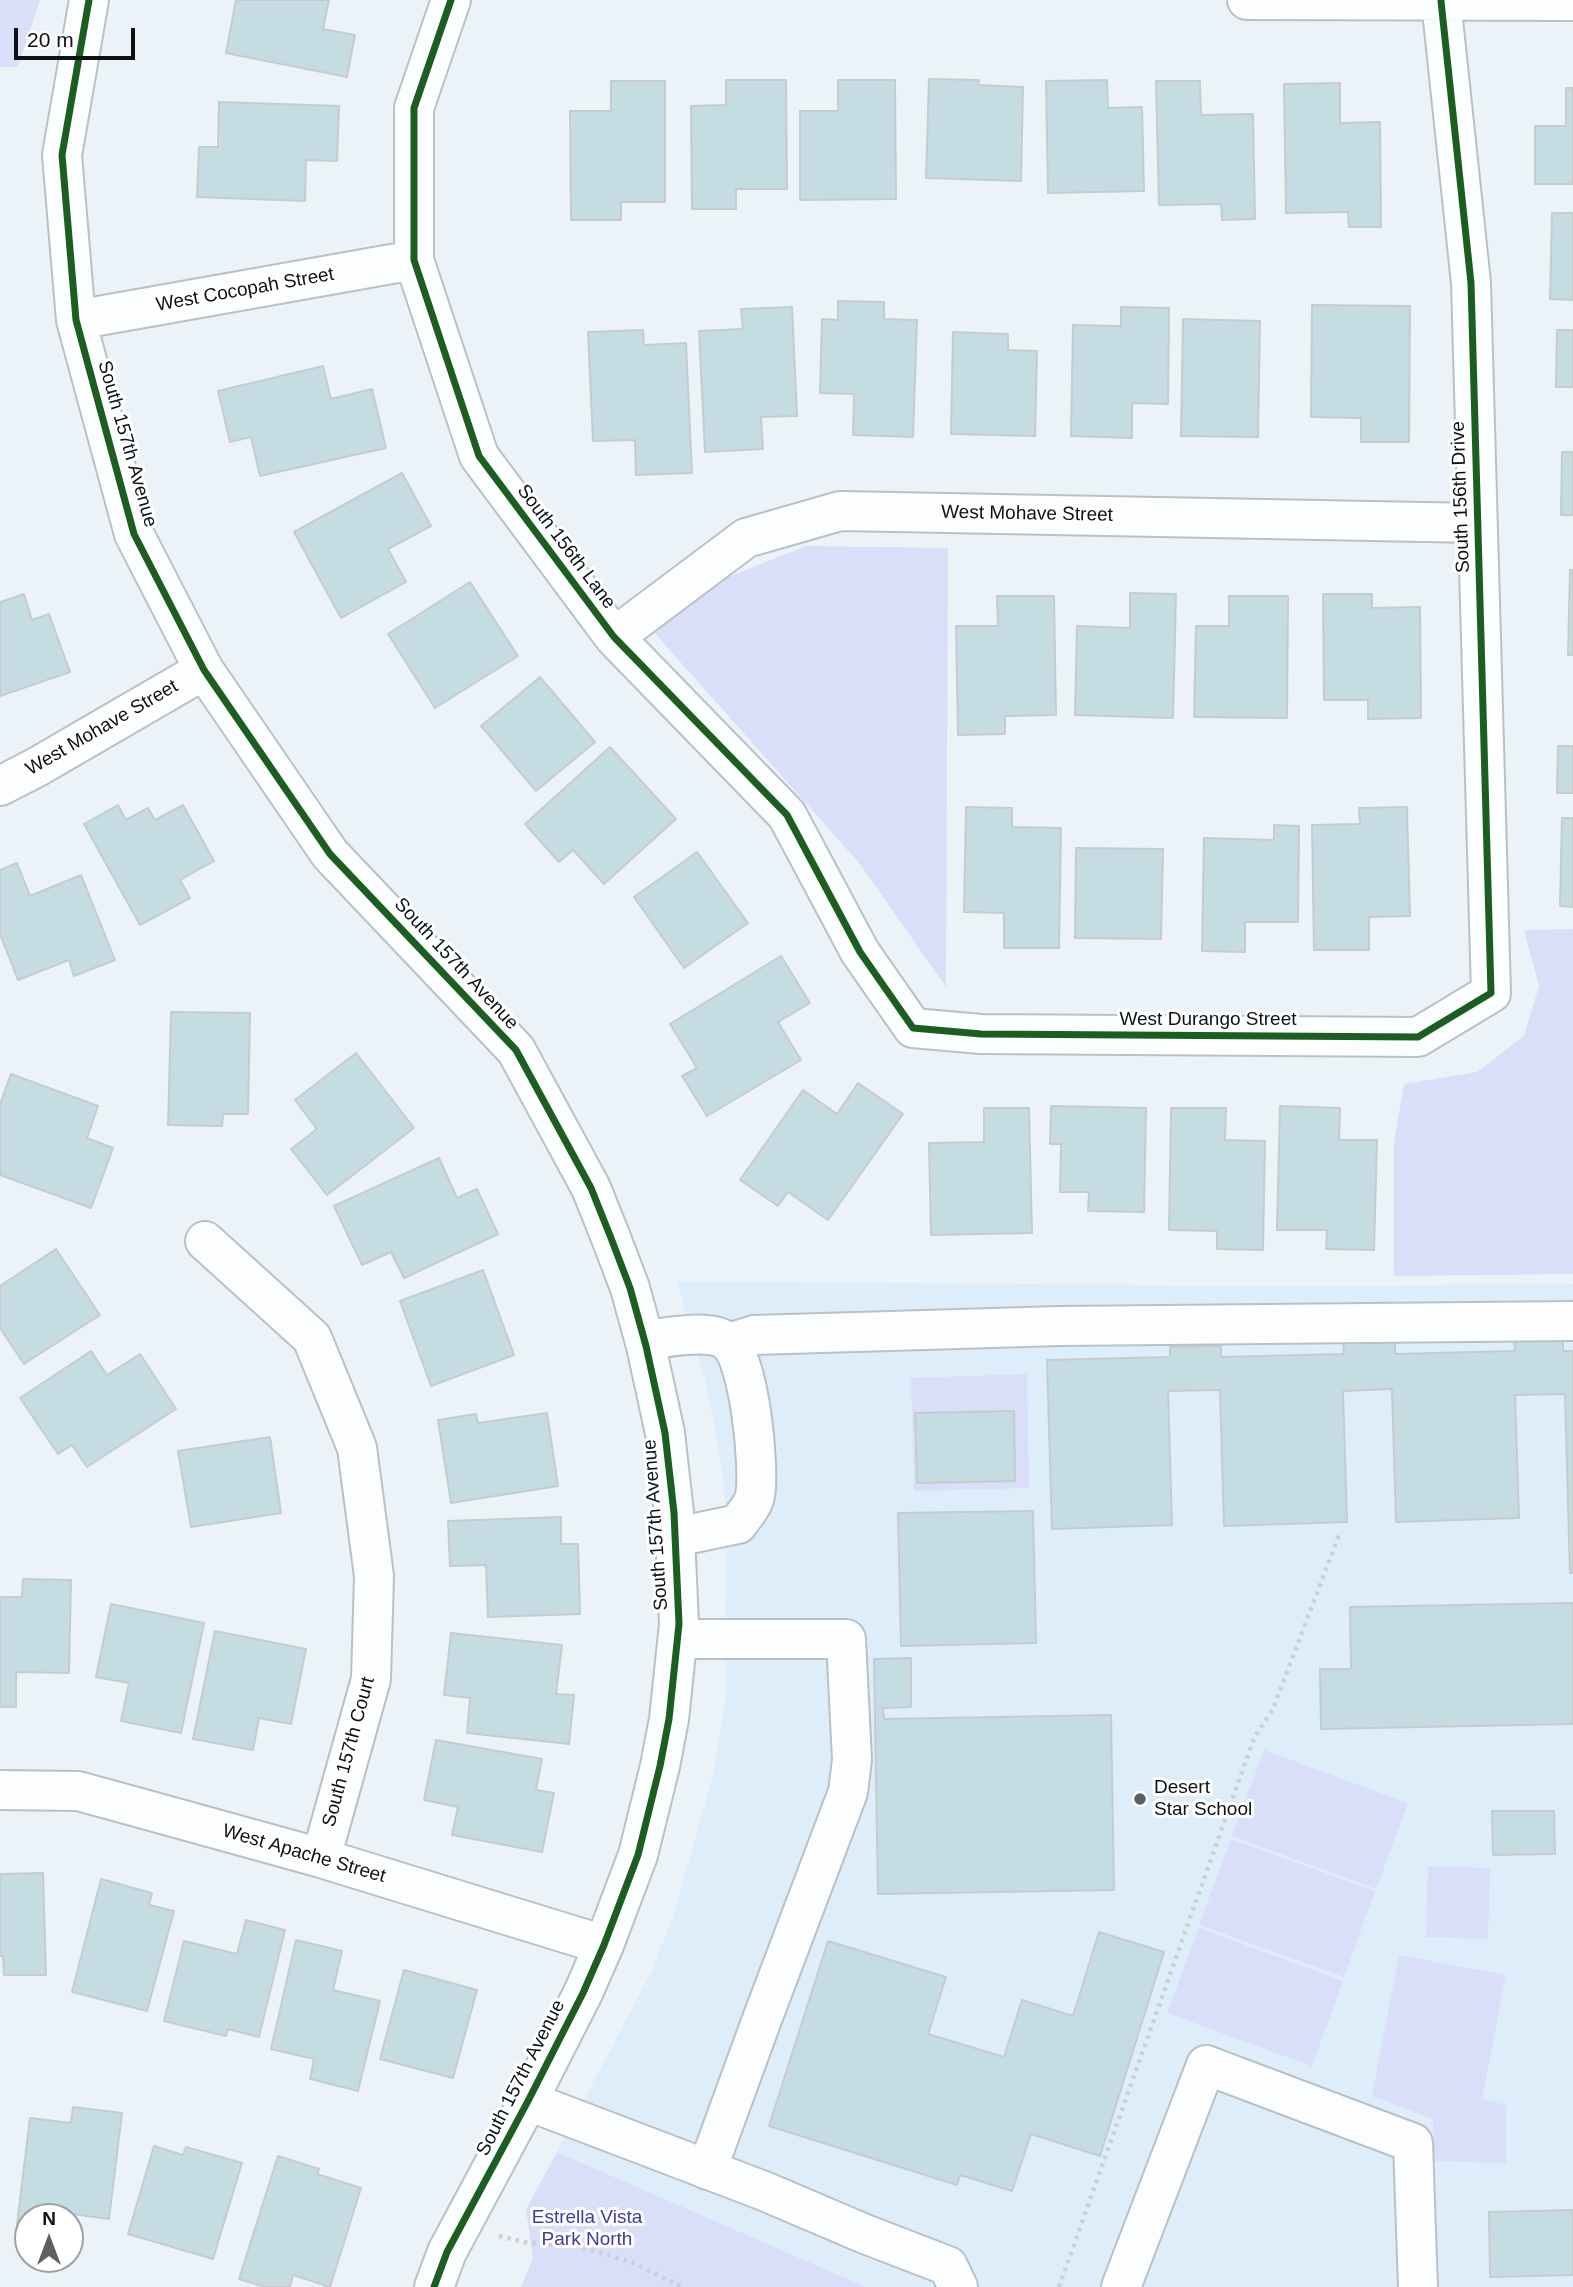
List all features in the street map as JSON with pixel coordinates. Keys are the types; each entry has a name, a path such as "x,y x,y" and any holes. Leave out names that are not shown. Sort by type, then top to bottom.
{"street":[{"name":"South 157th Avenue","path":"89,0 62,155 75,320 134,534 204,670 331,854 516,1050 590,1188 630,1288 645,1340 665,1433 676,1537 678,1639 669,1719 638,1855 583,1993 447,2252 434,2287"},
{"name":"South 156th Lane","path":"451,0 414,108 414,260 479,456 614,637 787,815 860,952 913,1028"},
{"path":"1247,0 1573,1"},
{"name":"South 156th Drive","path":"1441,1 1471,284 1491,993"},
{"name":"West Cocopah Street","path":"75,320 414,260"},
{"name":"West Mohave Street","path":"614,637 746,538 840,511 1477,523"},
{"name":"West Mohave Street","path":"0,786 204,670"},
{"name":"West Durango Street","path":"913,1028 981,1034 1418,1037 1491,993"},
{"name":"South 157th Court","path":"205,1241 312,1338 357,1448 374,1576 371,1679 321,1858"},
{"path":"729,1343 754,1335 1032,1327 1573,1321"},
{"path":"645,1340 707,1334 729,1343 743,1368 757,1455 754,1499 738,1524 676,1537"},
{"path":"678,1639 846,1639 852,1760 848,1792 707,2170"},
{"name":"West Apache Street","path":"0,1790 78,1791 321,1858 604,1945"},
{"path":"1121,2287 1206,2065 1413,2143 1418,2287"},
{"path":"528,2101 948,2266 958,2287"}],"path":[{"path":"1059,2287 1254,1738 1273,1709 1339,1535"},
{"path":"461,2227 529,2244 575,2245 631,2262 682,2287"}],"shaded area":[{"name":"Desert Star School","path":"677,1281 1269,1286 1573,1284 1573,2287 866,2287 557,2152 652,1970 673,1917 714,1771 727,1687 725,1614 728,1529 722,1469 707,1388"}],"green space":[{"path":"0,0 40,0 18,67 0,67"},
{"path":"806,546 948,548 946,987 860,864 651,629 716,582"},
{"path":"1573,929 1573,1274 1394,1276 1394,1142 1404,1084 1477,1072 1524,1036 1539,986 1524,930"},
{"path":"1027,1374 1029,1488 914,1491 911,1378"},
{"path":"1264,1750 1408,1803 1376,1889 1232,1836"},
{"path":"1231,1839 1375,1891 1344,1977 1199,1925"},
{"path":"1428,1866 1490,1868 1488,1939 1426,1937"},
{"path":"1199,1928 1343,1981 1312,2066 1167,2013"},
{"path":"1399,1955 1506,1975 1482,2099 1506,2105 1506,2163 1434,2161 1433,2119 1372,2096"},
{"name":"Estrella Vista Park North","path":"557,2152 866,2287 521,2287 533,2258 526,2209"}],"building":[{"path":"236,0 329,0 323,29 355,35 347,77 226,53"},
{"path":"929,79 979,80 978,85 1023,87 1021,181 926,178"},
{"path":"726,80 786,80 787,189 736,189 736,209 692,209 691,106 726,105"},
{"path":"838,80 895,80 896,199 800,200 800,111 838,111"},
{"path":"1107,80 1108,108 1142,107 1144,191 1048,193 1046,81"},
{"path":"611,81 665,81 665,202 621,202 621,220 571,220 570,111 611,111"},
{"path":"1156,81 1200,81 1201,115 1253,114 1255,219 1222,220 1221,204 1159,205"},
{"path":"1340,83 1340,123 1380,122 1381,227 1349,227 1348,212 1286,213 1284,84"},
{"path":"1566,88 1573,88 1573,184 1535,184 1535,126 1566,126"},
{"path":"219,102 339,106 337,161 306,160 305,201 197,197 199,147 218,147"},
{"path":"1552,213 1573,213 1573,300 1550,299"},
{"path":"838,301 884,302 884,319 917,320 913,437 853,435 854,394 820,393 822,319 838,320"},
{"path":"1312,305 1410,306 1409,442 1361,442 1361,418 1311,417"},
{"path":"792,307 797,416 761,417 763,449 705,452 699,331 743,329 741,309"},
{"path":"1121,307 1169,308 1168,404 1132,403 1132,438 1071,436 1073,325 1121,326"},
{"path":"1183,319 1260,321 1258,437 1181,436"},
{"path":"643,330 644,345 686,343 692,473 636,475 635,440 593,441 588,332"},
{"path":"1557,330 1573,330 1573,387 1556,387"},
{"path":"953,332 1008,334 1008,350 1037,351 1035,436 951,434"},
{"path":"323,366 331,399 372,389 386,448 260,476 251,437 230,442 218,391"},
{"path":"1562,452 1573,452 1573,515 1561,515"},
{"path":"402,473 431,526 388,549 406,582 341,618 294,532"},
{"path":"1570,570 1573,570 1573,655 1568,655"},
{"path":"470,582 518,656 435,708 388,634"},
{"path":"1130,593 1176,594 1173,718 1075,715 1077,626 1130,628"},
{"path":"24,594 32,620 49,614 70,672 0,696 0,602"},
{"path":"1323,594 1372,594 1372,608 1420,607 1421,718 1368,719 1368,700 1324,700"},
{"path":"997,596 1054,596 1056,715 1005,716 1005,734 958,735 956,626 998,626"},
{"path":"1229,596 1288,596 1287,718 1194,717 1196,626 1229,626"},
{"path":"540,677 595,742 536,791 481,726"},
{"path":"1558,746 1573,746 1573,793 1557,793"},
{"path":"610,747 676,819 604,884 573,850 559,862 525,824"},
{"path":"118,805 126,820 148,808 155,820 183,805 214,861 180,880 190,898 140,925 84,824"},
{"path":"966,807 1012,808 1012,827 1061,828 1059,948 1004,948 1004,913 964,912"},
{"path":"1407,807 1410,916 1369,917 1369,950 1314,950 1312,825 1360,824 1359,808"},
{"path":"1562,818 1573,818 1573,907 1560,906"},
{"path":"1274,825 1299,826 1298,922 1245,922 1245,952 1202,951 1204,838 1274,840"},
{"path":"1076,848 1163,849 1161,939 1075,938"},
{"path":"697,852 748,923 684,968 634,897"},
{"path":"17,863 30,896 81,875 115,960 74,976 69,960 18,980 0,934 0,870"},
{"path":"781,956 810,1003 778,1022 801,1060 707,1116 682,1076 697,1068 670,1024"},
{"path":"171,1012 250,1013 248,1114 223,1114 222,1126 168,1125"},
{"path":"356,1053 414,1128 327,1195 291,1149 317,1129 295,1100"},
{"path":"11,1074 98,1106 87,1138 113,1148 91,1208 0,1175 0,1104"},
{"path":"858,1083 903,1114 828,1220 788,1192 778,1206 740,1180 803,1090 837,1114"},
{"path":"1051,1106 1146,1108 1144,1212 1088,1211 1089,1192 1060,1192 1061,1144 1050,1144"},
{"path":"1280,1106 1340,1108 1339,1140 1377,1140 1374,1250 1326,1249 1327,1230 1277,1230"},
{"path":"984,1108 1029,1108 1032,1233 931,1235 929,1143 984,1142"},
{"path":"1171,1108 1226,1108 1225,1140 1265,1141 1263,1250 1217,1249 1217,1231 1169,1230"},
{"path":"439,1158 457,1198 477,1189 498,1234 404,1278 391,1252 362,1265 334,1206"},
{"path":"56,1249 100,1315 24,1364 0,1328 0,1286"},
{"path":"483,1270 514,1355 431,1386 400,1301"},
{"path":"1563,1338 1563,1351 1573,1351 1573,1573 1570,1573 1565,1394 1515,1395 1519,1518 1396,1522 1392,1389 1343,1391 1347,1522 1224,1526 1220,1390 1168,1391 1172,1525 1052,1529 1047,1360 1170,1357 1170,1347 1221,1346 1221,1357 1344,1354 1343,1343 1395,1342 1395,1354 1515,1351 1514,1340"},
{"path":"91,1351 107,1375 140,1354 176,1409 87,1467 72,1445 58,1454 20,1398"},
{"path":"1014,1411 1015,1481 917,1483 915,1413"},
{"path":"547,1413 558,1486 451,1503 438,1420 476,1414 478,1423"},
{"path":"270,1437 281,1513 191,1527 178,1451"},
{"path":"1033,1511 1036,1643 901,1646 898,1513"},
{"path":"561,1517 561,1544 578,1544 580,1614 488,1617 486,1565 450,1566 448,1521"},
{"path":"23,1579 71,1580 69,1673 16,1672 16,1707 0,1707 0,1597 22,1597"},
{"path":"1573,1603 1573,1724 1321,1729 1320,1669 1351,1669 1350,1607"},
{"path":"111,1604 204,1623 181,1733 121,1721 129,1683 96,1677"},
{"path":"215,1631 306,1649 291,1724 259,1718 253,1750 193,1739"},
{"path":"451,1633 562,1645 556,1694 574,1695 569,1744 467,1733 470,1698 444,1695"},
{"path":"911,1658 911,1707 883,1708 884,1719 1111,1715 1114,1890 878,1894 874,1659"},
{"path":"436,1740 542,1759 536,1790 554,1793 542,1852 452,1835 458,1807 424,1800"},
{"path":"1492,1811 1554,1811 1555,1854 1493,1855"},
{"path":"43,1873 46,1975 4,1975 3,1956 0,1956 0,1874"},
{"path":"101,1879 152,1893 149,1905 174,1911 147,2011 72,1992"},
{"path":"246,1920 285,1930 259,2037 228,2029 226,2036 164,2021 184,1941 237,1954"},
{"path":"1099,1932 1164,1952 1100,2156 1031,2134 1012,2191 960,2175 957,2185 769,2126 828,1941 946,1977 928,2034 1004,2057 1022,2000 1073,2016"},
{"path":"296,1940 342,1951 333,1990 380,2001 358,2091 310,2079 314,2059 271,2049"},
{"path":"404,1970 477,1990 453,2078 380,2059"},
{"path":"73,2107 122,2113 109,2219 84,2216 84,2203 20,2203 30,2118 71,2123"},
{"path":"154,2146 183,2155 186,2147 242,2163 213,2259 128,2234"},
{"path":"278,2156 319,2169 317,2174 361,2188 330,2287 293,2275 290,2287 265,2287 239,2279"},
{"path":"1573,2210 1573,2275 1490,2277 1489,2212"}],"cycle path":[{"path":"89,0 62,155 76,320 134,534 204,670 330,854 516,1050 591,1188 611,1238 630,1288 665,1433 674,1513 679,1624 669,1719 638,1855 583,1993 447,2252 434,2287"},
{"path":"451,0 414,108 414,260 479,456 614,637 787,815 860,952 913,1028 981,1034 1418,1037 1491,993 1471,283 1441,1"}],"place":[{"name":"Desert Star School","path":"1140,1799"}]}
